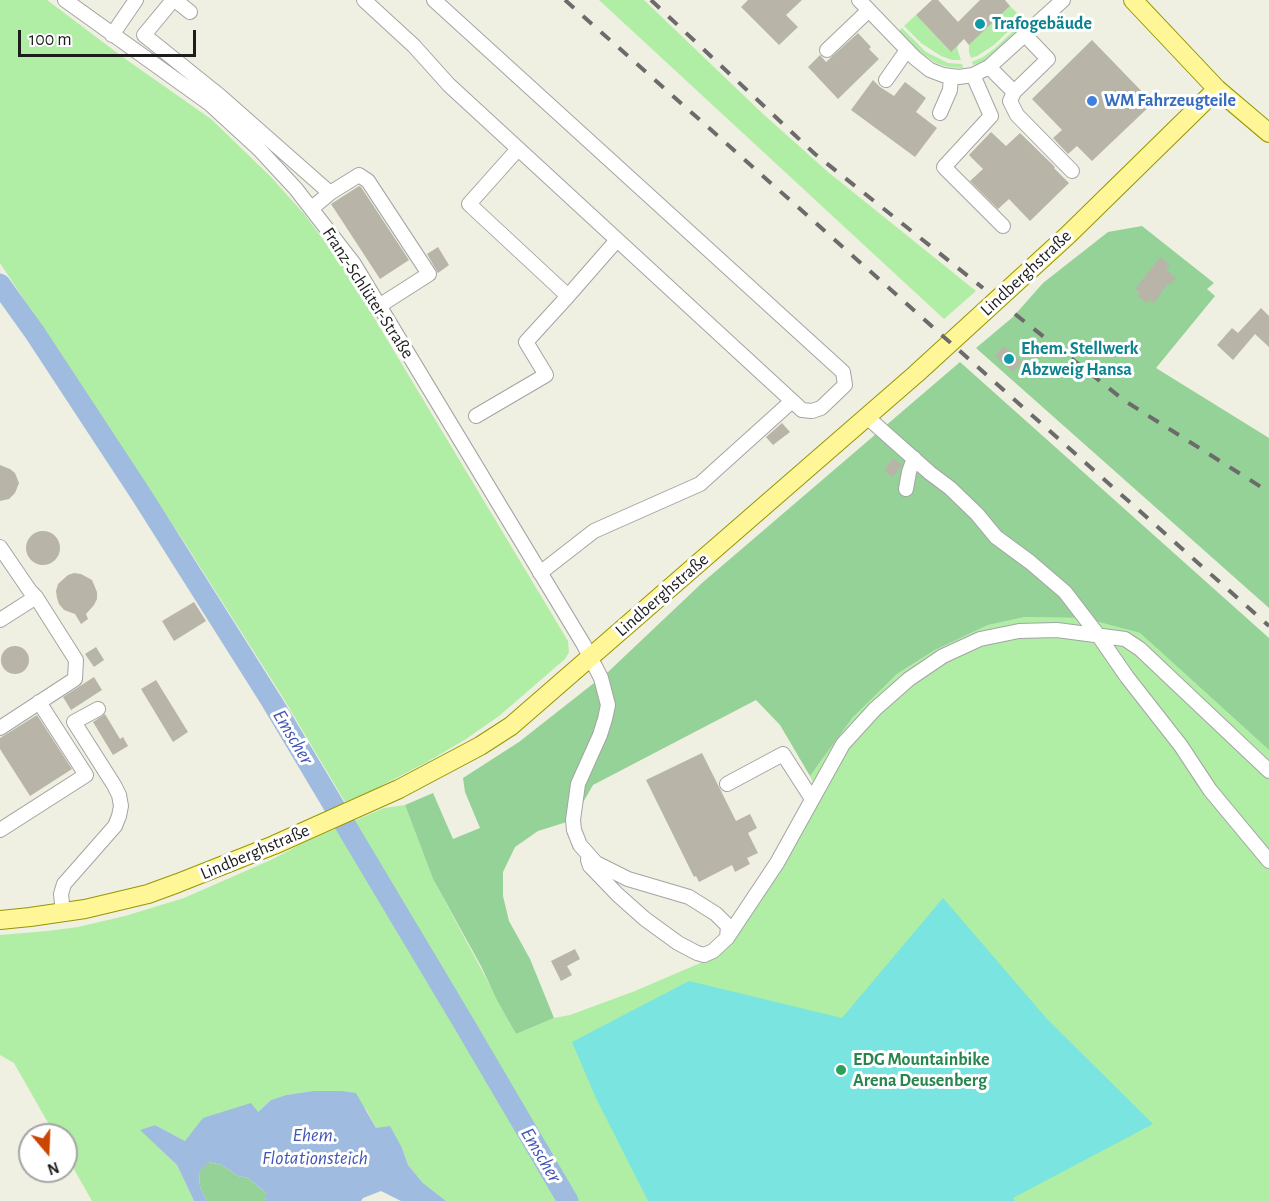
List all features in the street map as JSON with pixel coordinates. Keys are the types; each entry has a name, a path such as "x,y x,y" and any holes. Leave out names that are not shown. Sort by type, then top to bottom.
{"main road":[{"path":"1133,0 1217,88 1269,134"},
{"name":"Lindberghstraße","path":"0,920 63,913 119,902 178,884 297,835 399,789 480,746 511,726 916,374 1068,235 1217,88"}],"street":[{"name":"Franz-Schlüter-Straße","path":"65,0 210,104 266,156 312,208 354,264 590,656 601,678 608,705 600,735 578,784 573,820 574,830 590,866 645,919 678,943 697,953 704,955 727,938"},
{"path":"112,35 136,0"},
{"path":"132,49 174,0 190,12"},
{"path":"362,1 414,46 449,85 802,410 812,411 821,408 845,385 843,372 434,0"},
{"path":"827,50 864,5 907,50 930,70 943,75 959,77 973,75 989,67 1063,0"},
{"path":"144,35 220,96 330,193"},
{"path":"1025,35 1048,59 1014,92 1011,105 1017,115 1072,171"},
{"path":"886,80 907,50"},
{"path":"989,67 1014,92"},
{"path":"973,75 992,116 944,167 1003,226"},
{"path":"940,113 950,90 951,76"},
{"path":"519,149 469,204 568,296"},
{"path":"312,208 358,175 368,182 429,274 379,306"},
{"path":"476,416 546,375 526,342 617,240"},
{"path":"540,573 594,531 700,484 792,401"},
{"path":"867,417 906,453 950,488 977,514 996,537 1065,592 1181,746 1210,790 1269,861"},
{"path":"906,489 914,458"},
{"path":"0,547 36,597 76,660 75,679 0,728"},
{"path":"0,620 36,597"},
{"path":"727,938 777,863 843,744 875,709 909,679 943,656 980,639 1020,631 1057,630 1125,639 1140,649 1269,771"},
{"path":"0,830 86,775 39,702"},
{"path":"63,913 61,894 64,884 115,826 121,806 114,785 74,722 98,709"},
{"path":"727,784 783,753 812,799"},
{"path":"580,845 596,863 628,879 689,897 716,914 728,926 727,938"}],"green space":[{"path":"0,0 47,0 211,119 271,177 305,215 343,266 568,641 569,652 565,659 499,716 466,739 427,762 345,802 282,696 188,548 0,263"},
{"path":"599,0 644,0 762,113 828,172 976,291 944,319"},
{"path":"1010,6 1022,18 994,45 971,58 969,45"},
{"path":"916,15 950,51 959,44 957,48 961,60 941,56 921,43 904,26"},
{"path":"1024,21 1027,24 1007,44 983,62 973,65 972,62 994,49"},
{"path":"902,28 926,52 948,63 962,64 963,68 936,63 914,48 899,31"},
{"path":"1142,226 1214,283 1207,289 1215,296 1156,368 1269,438 1269,608 976,348 1013,317 1043,283 1108,232"},
{"path":"960,362 1269,638 1269,750 1140,633 1084,618 1025,617 988,625 935,650 897,674 853,717 810,776 780,725 756,700 593,785 573,820 538,831 515,847 503,872 503,896 509,921 530,959 554,1018 516,1034 433,879 405,805 433,793 453,839 480,828 465,792 463,778 519,742 608,672 702,583"},
{"path":"1025,617 1084,618 1140,633 1269,750 1269,1201 984,1201 638,1180 648,1201 446,1201 423,1183 408,1165 402,1148 376,1128 366,1109 340,1091 313,1091 271,1100 258,1112 185,1141 155,1125 141,1130 177,1165 194,1201 92,1201 78,1176 78,1123 48,1123 14,1063 0,1055 0,935 78,927 184,898 384,808 405,805 433,879 516,1034 554,1018 570,1015 635,991 705,961 817,790 810,776 855,714 897,674 935,650 988,625"},
{"path":"208,1162 222,1165 238,1176 248,1178 267,1194 265,1201 207,1201 200,1187 199,1172"}],"shaded area":[{"name":"EDG Mountainbike Arena Deusenberg","path":"943,898 1047,1019 1153,1124 1013,1198 1015,1201 648,1201 596,1098 572,1042 689,981 842,1018"}],"water":[{"name":"Ehem. Flotationsteich","path":"313,1091 356,1093 376,1128 390,1126 408,1165 423,1183 446,1201 401,1201 381,1191 361,1201 265,1201 266,1193 248,1178 238,1176 222,1165 209,1162 199,1172 200,1187 207,1201 194,1201 177,1165 140,1130 155,1125 185,1141 203,1118 251,1103 258,1112 271,1100"}],"building":[{"path":"748,0 802,0 786,15 798,27 779,45 741,7"},
{"path":"932,0 938,0 958,22 980,0 1005,0 1010,6 969,45 964,39 951,52 916,15"},
{"path":"858,33 879,59 838,99 808,67 820,55 826,62"},
{"name":"WM Fahrzeugteile","path":"1092,40 1153,103 1092,161 1077,146 1068,154 1053,138 1062,130 1032,99"},
{"path":"873,80 894,96 905,82 926,98 916,112 937,128 915,157 851,110"},
{"path":"991,132 1006,146 1020,133 1069,183 1030,221 1009,199 998,209 970,181 983,169 969,155"},
{"path":"359,186 409,260 380,279 331,204"},
{"path":"438,247 449,265 438,273 427,254"},
{"path":"1160,257 1170,265 1166,270 1176,278 1170,285 1168,283 1154,303 1150,300 1147,303 1137,296 1140,292 1135,289"},
{"path":"1261,308 1269,316 1269,347 1255,334 1233,360 1217,345 1232,328 1238,333"},
{"name":"Ehem. Stellwerk Abzweig Hansa","path":"1004,346 1022,362 1013,372 995,356"},
{"path":"782,423 790,432 773,445 766,437"},
{"path":"893,458 902,465 893,477 884,470"},
{"path":"0,465 15,473 19,483 15,493 9,499 0,501"},
{"path":"43,531 55,536 60,548 55,560 43,565 31,560 26,548 31,536"},
{"path":"74,573 92,580 97,592 94,605 86,614 88,619 81,624 75,614 64,610 59,604 56,591 58,584"},
{"path":"194,602 206,621 174,641 162,621"},
{"path":"15,646 25,650 29,660 25,670 15,674 5,670 1,660 5,650"},
{"path":"96,647 104,660 94,667 85,654"},
{"path":"94,677 102,690 71,710 63,697"},
{"path":"156,680 188,732 173,742 141,689"},
{"path":"105,714 120,739 123,737 128,746 113,755 93,722"},
{"path":"37,715 72,769 30,796 0,749 0,738"},
{"path":"702,753 736,821 750,814 757,828 748,833 758,853 747,858 750,864 735,872 732,865 699,882 696,876 694,877 646,780"},
{"path":"575,949 580,959 567,966 572,975 561,981 551,961"}],"waterway":[{"name":"Emscher","path":"0,284 35,333 142,496 272,702 568,1201"}],"railway":[{"path":"565,0 1269,626"},
{"path":"651,0 815,154 983,288"},
{"path":"1015,314 1125,401 1269,492"}],"place":[{"name":"Trafogebäude","path":"980,24"},
{"name":"WM Fahrzeugteile","path":"1092,101"},
{"name":"Ehem. Stellwerk Abzweig Hansa","path":"1009,359"},
{"name":"EDG Mountainbike Arena Deusenberg","path":"841,1070"}]}
